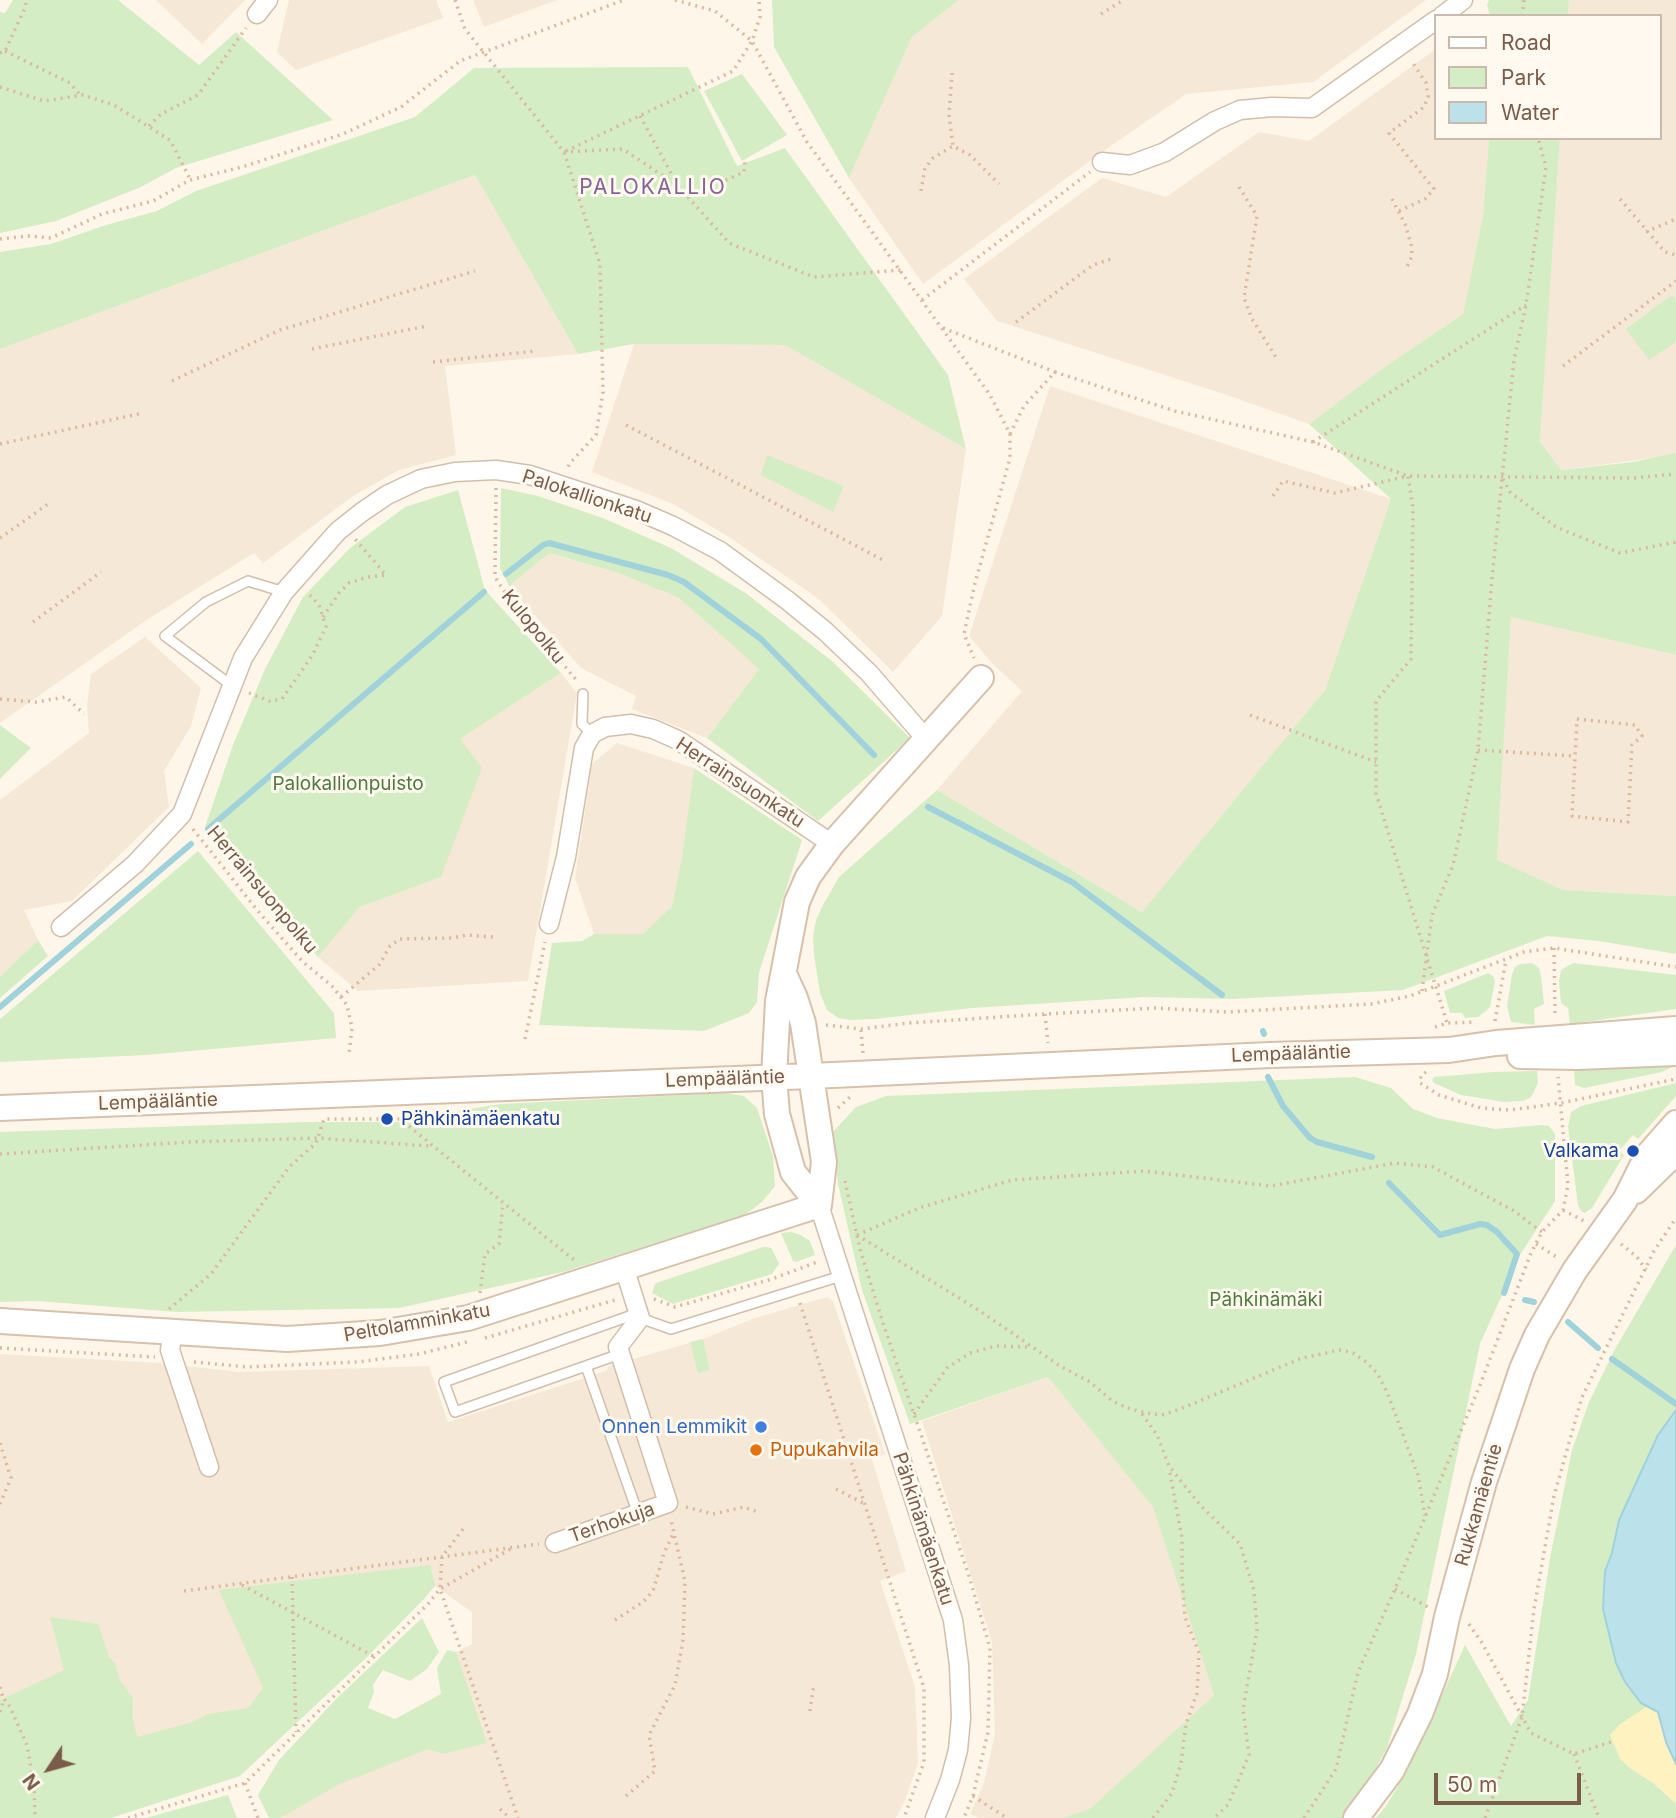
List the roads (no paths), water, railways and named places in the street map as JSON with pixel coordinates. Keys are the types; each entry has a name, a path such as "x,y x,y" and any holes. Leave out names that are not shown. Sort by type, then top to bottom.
{"main road":[{"path":"774,1077 778,1001 785,976 786,952 797,902 808,877 832,844 981,678"},
{"path":"785,976 803,1023 811,1076"},
{"name":"Lempääläntie","path":"0,1108 1449,1050 1496,1043 1676,1029"},
{"name":"Lempääläntie","path":"1449,1050 1504,1056 1676,1054"},
{"name":"Pähkinämäenkatu","path":"811,1076 824,1162 819,1205"},
{"name":"Pähkinämäenkatu","path":"774,1077 777,1114 793,1172 819,1205"},
{"name":"Rukkamäentie","path":"1356,1818 1392,1770 1413,1731 1435,1674 1447,1617 1484,1482 1522,1369 1537,1335 1575,1270 1625,1200 1647,1156 1676,1123"},
{"name":"Rukkamäentie","path":"1625,1200 1676,1152"},
{"name":"Peltolamminkatu","path":"0,1321 288,1339 347,1337 407,1329 477,1315 819,1205"}],"street":[{"path":"1445,14 1463,0"},
{"path":"1102,162 1130,165 1153,156 1240,110 1272,107 1312,108 1434,21"},
{"name":"Palokallionkatu","path":"61,927 135,864 182,814 231,685 256,635 289,586 345,526 387,495 421,479 455,472 496,470 530,475 636,510 673,526 720,551 825,631 869,673 928,740"},
{"name":"Herrainsuonkatu","path":"592,734 605,727 631,724 678,740 832,844"},
{"path":"549,924 566,857 580,761 592,734"},
{"name":"Pähkinämäenkatu","path":"819,1205 944,1591 957,1643 961,1689 958,1750 935,1818"},
{"path":"620,1354 618,1347 639,1316 624,1267"},
{"path":"162,1330 209,1467"},
{"name":"Terhokuja","path":"555,1543 668,1503 620,1354"}],"lane":[{"path":"231,685 165,636 206,602 248,580 289,586"},
{"path":"583,694 582,724 592,734"},
{"path":"620,1354 455,1412 444,1382 639,1316 671,1329 841,1276"},
{"path":"586,1366 638,1514"}],"water":[{"path":"1676,1410 1676,1764 1666,1742 1658,1712 1641,1703 1625,1682 1616,1663 1603,1609 1605,1571 1619,1520 1658,1435"}],"waterway":[{"path":"506,574 549,543 668,575 684,582 761,639 874,755"},
{"path":"208,829 484,592"},
{"path":"928,807 1072,882 1222,995"},
{"path":"0,1007 191,844"},
{"path":"1268,1077 1283,1106 1310,1138 1372,1157"},
{"path":"1389,1183 1440,1235 1480,1224 1497,1232 1517,1254 1504,1293"},
{"path":"1525,1300 1534,1302"},
{"path":"1568,1322 1598,1348"},
{"path":"1612,1359 1676,1404"}],"place":[{"name":"Pähkinämäenkatu","path":"387,1119"},
{"name":"Valkama","path":"1633,1151"},
{"name":"Onnen Lemmikit","path":"761,1427"},
{"name":"Pupukahvila","path":"756,1450"}],"district":[{"name":"PALOKALLIO","path":"653,188"}],"park label":[{"name":"Palokallionpuisto","path":"348,784"},
{"name":"Pähkinämäki","path":"1266,1300"}]}
